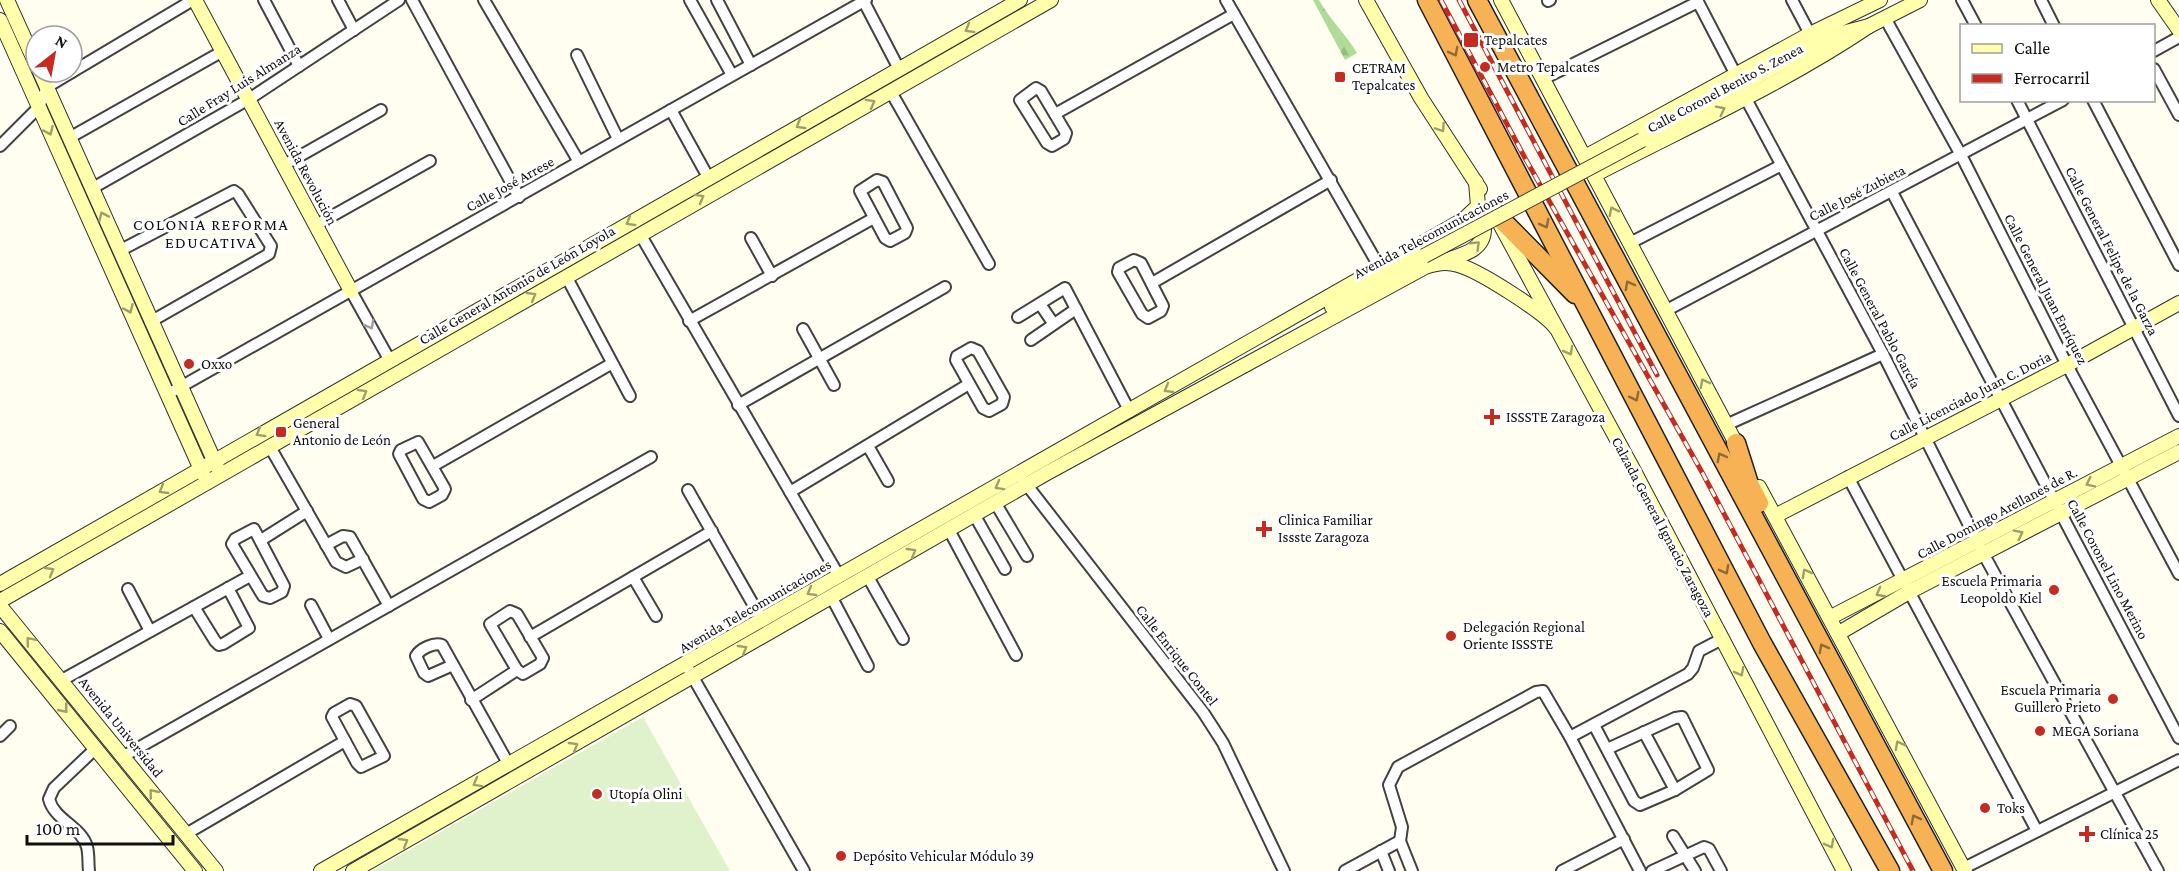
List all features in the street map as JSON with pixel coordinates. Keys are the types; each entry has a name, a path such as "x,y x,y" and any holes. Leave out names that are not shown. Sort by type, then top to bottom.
{"highway":[{"path":"1427,0 1757,633 1890,871"},
{"path":"1477,0 1943,871"},
{"path":"1492,210 1594,317"},
{"path":"1736,443 1749,484 1769,523 1795,597"}],"street":[{"path":"7,0 24,38"},
{"path":"84,65 194,0"},
{"name":"Avenida Revolución","path":"194,0 389,359"},
{"path":"264,0 299,66"},
{"path":"338,0 354,30"},
{"name":"Calle Fray Luis Almanza","path":"91,189 249,99 399,0"},
{"path":"412,0 519,197"},
{"path":"484,0 579,162"},
{"path":"690,0 732,75"},
{"path":"717,0 751,65"},
{"path":"864,0 900,69"},
{"name":"Calle José Arrese","path":"168,394 864,0"},
{"name":"Calle General Antonio de León Loyola","path":"0,584 389,359 1020,0"},
{"name":"Calle General Antonio de León Loyola","path":"0,601 1051,0"},
{"path":"1226,0 1380,268"},
{"name":"Calzada General Ignacio Zaragoza","path":"1366,0 1421,98 1492,210 1844,871"},
{"path":"1501,0 1964,870 2179,760"},
{"path":"1792,0 1810,34"},
{"name":"Calle Coronel Benito S. Zenea","path":"1585,157 1810,34 1879,0"},
{"name":"Calle Coronel Benito S. Zenea","path":"1594,175 1745,97 1837,47 1869,26 1920,0"},
{"path":"1962,0 1975,24"},
{"path":"2041,0 2053,24"},
{"path":"2158,0 2179,30"},
{"path":"1544,79 1698,1 1736,75"},
{"name":"Calle Coronel Benito S. Zenea","path":"1832,36 1858,11"},
{"path":"1055,114 1234,14"},
{"name":"Calle General Juan Enríquez","path":"1885,18 1961,155 2067,365 2179,574"},
{"path":"0,20 207,482"},
{"name":"Calle Coronel Benito S. Zenea","path":"1642,140 1832,36 1869,26"},
{"path":"2155,50 2179,37"},
{"path":"69,138 223,51"},
{"path":"577,55 618,139"},
{"path":"2155,71 2179,115"},
{"path":"45,84 220,474"},
{"path":"1,142 39,107 46,87 51,84"},
{"path":"1038,88 1055,114 1067,135 1050,147 1020,98 1038,88"},
{"path":"891,92 989,264"},
{"name":"Calle General Pablo García","path":"1745,97 1780,166 1883,354 1981,547 2158,871"},
{"name":"Calle General Felipe de la Garza","path":"2018,102 2179,416"},
{"name":"Calle José Zubieta","path":"1665,311 2059,102"},
{"path":"2094,102 2179,265"},
{"path":"284,165 381,110"},
{"path":"671,110 708,177"},
{"path":"1618,139 1618,151 1628,158"},
{"name":"Avenida Telecomunicaciones","path":"321,871 840,576 1214,382 1642,140"},
{"path":"316,225 430,161"},
{"path":"1630,243 1780,166"},
{"path":"880,180 907,230 888,241 873,218 860,189 880,180"},
{"path":"1152,283 1331,180"},
{"name":"Avenida Telecomunicaciones","path":"353,871 996,504 1023,480 1130,412 1463,220 1478,206 1476,182"},
{"path":"119,251 234,191 271,246 269,254 150,322"},
{"name":"Calle Coronel Lino Merino","path":"1892,192 2179,738"},
{"path":"689,321 873,218"},
{"path":"1430,260 1470,252 1482,240 1484,232 1481,224 1474,220 1463,220"},
{"path":"640,234 840,576"},
{"path":"751,238 772,276"},
{"path":"1138,260 1152,283 1164,308 1148,318 1142,314 1118,270 1138,260"},
{"name":"Avenida Telecomunicaciones","path":"1204,369 1236,359 1430,260 1465,267 1540,313 1556,328"},
{"path":"566,276 630,396"},
{"path":"738,405 945,287"},
{"path":"1018,317 1065,288 1130,412"},
{"name":"Calle Licenciado Juan C. Doria","path":"1775,516 2067,365 2179,303"},
{"path":"1040,304 1053,323"},
{"path":"1031,340 1076,309"},
{"path":"803,329 834,385"},
{"path":"975,348 1004,398 1003,402 987,411 969,384 956,358 975,348"},
{"path":"1726,425 1883,354"},
{"name":"Avenida Telecomunicaciones","path":"1214,382 1236,359"},
{"path":"433,466 611,364"},
{"path":"790,492 969,384"},
{"name":"Calle Domingo Arellanes de R.","path":"2126,473 2179,436"},
{"path":"418,442 433,466 445,492 426,502 399,452 418,442"},
{"path":"868,446 888,481"},
{"path":"270,447 336,562 343,566 363,560"},
{"name":"Calle Domingo Arellanes de R.","path":"1839,633 1857,613 1906,586 2126,473 2179,452"},
{"path":"123,756 651,457"},
{"path":"1848,477 2037,831"},
{"name":"Calle Enrique Contel","path":"1023,480 1210,722 1223,743 1284,871"},
{"path":"688,490 762,620"},
{"path":"996,504 1027,556"},
{"path":"261,540 307,511"},
{"path":"975,516 1005,570"},
{"path":"252,530 261,540 285,588 266,598 250,576 232,542 252,530"},
{"path":"950,530 1016,655"},
{"path":"530,637 712,531"},
{"path":"326,545 348,536 389,606"},
{"path":"62,680 250,576"},
{"path":"633,577 656,616"},
{"path":"868,577 903,639"},
{"path":"194,607 216,644 221,645 231,640 249,628 228,588"},
{"path":"129,590 150,631"},
{"path":"832,598 868,666"},
{"path":"311,604 329,639"},
{"name":"Avenida Universidad","path":"0,606 216,871"},
{"path":"513,611 543,660 525,673 521,674 517,670 490,624 513,611"},
{"name":"Calle Domingo Arellanes de R.","path":"1831,617 1857,613"},
{"path":"0,632 195,871"},
{"path":"1570,737 1688,674 1699,651 1722,639"},
{"path":"453,665 509,765"},
{"path":"686,665 804,871"},
{"path":"471,700 517,670"},
{"path":"657,681 668,682 667,693"},
{"path":"1412,871 1400,841 1402,827 1389,785 1398,767 1536,692 1543,691 1570,737 1640,871"},
{"path":"353,704 384,756 360,766 345,741 332,715 353,704"},
{"path":"1594,724 1634,801 1640,805 1675,790 1708,770 1686,722 1678,717 1607,749"},
{"path":"0,736 10,726"},
{"path":"1644,732 1675,790"},
{"path":"186,834 345,741"},
{"path":"89,871 87,846 83,838 55,810 49,799 54,788 96,748"},
{"path":"1673,836 1695,871"},
{"path":"1562,871 1624,839"},
{"path":"1345,871 1400,841"},
{"path":"1652,871 1702,847 1707,848 1721,871"},
{"path":"1381,851 1389,871"}],"green space":[{"path":"1313,0 1319,0 1357,53 1345,60"},
{"name":"Utopía Olini","path":"643,717 730,871 372,871"}],"railway":[{"path":"1441,0 1525,158 1703,474 1913,871"},
{"path":"1459,0 1657,375"}],"place":[{"name":"Tepalcates","path":"1471,40"},
{"name":"Metro Tepalcates","path":"1485,67"},
{"name":"CETRAM Tepalcates","path":"1340,77"},
{"name":"Oxxo","path":"189,364"},
{"name":"ISSSTE Zaragoza","path":"1492,417"},
{"name":"General Antonio de León","path":"281,432"},
{"name":"Clinica Familiar Issste Zaragoza","path":"1264,529"},
{"name":"Escuela Primaria Leopoldo Kiel","path":"2054,590"},
{"name":"Delegación Regional Oriente ISSSTE","path":"1451,636"},
{"name":"Escuela Primaria Guillero Prieto","path":"2113,699"},
{"name":"MEGA Soriana","path":"2040,731"},
{"name":"Utopía Olini","path":"597,794"},
{"name":"Toks","path":"1985,808"},
{"name":"Clínica 25","path":"2087,834"},
{"name":"Depósito Vehicular Módulo 39","path":"841,856"}],"district":[{"name":"COLONIA REFORMA EDUCATIVA","path":"211,233"}]}
